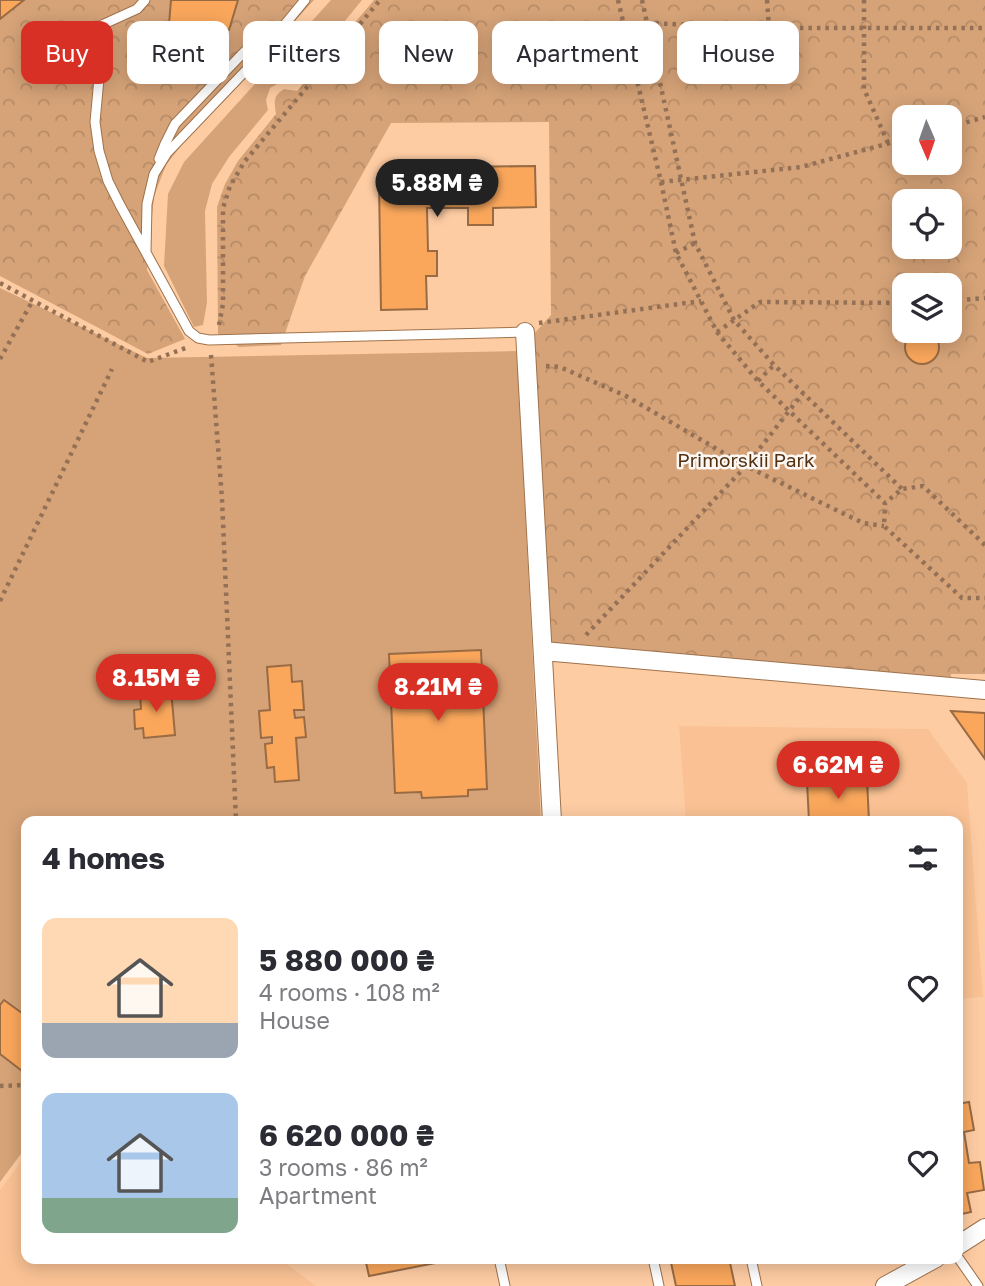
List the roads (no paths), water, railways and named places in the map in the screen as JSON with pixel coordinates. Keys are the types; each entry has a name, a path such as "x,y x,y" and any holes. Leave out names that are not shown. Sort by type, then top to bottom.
{"street":[{"path":"524,332 552,816"},
{"path":"543,651 985,690"},
{"path":"963,1242 985,1228"},
{"path":"885,1286 925,1264"}],"lane":[{"path":"111,21 137,9 145,0"},
{"path":"154,174 167,153 253,63 305,0"},
{"path":"146,252 147,204 164,144 175,124 243,53"},
{"path":"98,84 95,122 99,151 108,180 189,331 198,338 209,340 524,332"},
{"path":"500,1264 505,1286"},
{"path":"654,1264 659,1286"},
{"path":"752,1264 757,1286"},
{"path":"963,1264 978,1286"}],"park label":[{"name":"Primorskii Park","path":"746,460"}]}
